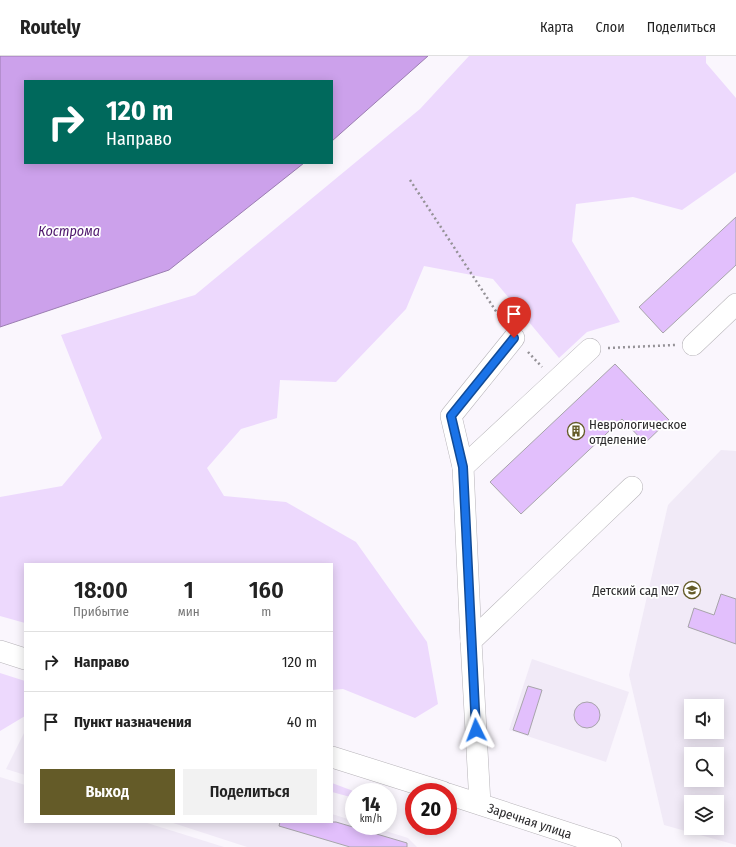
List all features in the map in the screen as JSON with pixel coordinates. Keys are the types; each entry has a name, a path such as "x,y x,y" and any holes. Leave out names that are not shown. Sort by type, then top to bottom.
{"street":[{"path":"693,345 736,304"},
{"path":"480,804 463,467 451,416 514,338"},
{"path":"463,467 590,349"},
{"path":"471,641 632,487"},
{"path":"0,651 24,659"},
{"path":"333,757 414,783"},
{"name":"Заречная улица","path":"457,797 611,847"}],"path":[{"path":"410,180 514,338 556,381"},
{"path":"590,349 693,345"}],"shaded area":[{"path":"469,56 706,56 706,63 736,98 736,172 682,210 633,197 576,204 572,241 620,322 587,332 559,358 493,279 424,266 406,309 336,382 280,380 277,418 241,429 207,468 224,496 286,502 356,542 427,642 438,704 415,718 343,689 333,690 333,563 24,563 24,623 0,616 0,497 62,486 102,438 61,335 195,295 420,109"},
{"name":"Детский сад №7","path":"721,450 736,451 736,845 700,835 724,835 724,795 684,795 684,831 664,825 629,675 668,505"},
{"path":"532,659 629,692 606,762 509,730"},
{"path":"0,673 24,681 24,717 0,731"},
{"path":"24,733 24,775 6,769"},
{"path":"0,777 24,785 24,823 147,823 224,847 0,847"},
{"path":"333,783 345,788 345,796 333,792"},
{"path":"333,814 345,818 345,835 397,835 408,838 417,847 247,847 173,823 333,823"}],"water":[{"name":"Кострома","path":"0,56 428,56 333,140 333,80 24,80 24,164 303,164 169,270 0,327"}],"building":[{"path":"736,217 736,265 663,333 639,307"},
{"name":"Неврологическое отделение","path":"615,364 669,420 645,443 622,419 521,514 490,482"},
{"path":"721,594 736,599 736,644 688,627 694,608 714,615"},
{"path":"528,686 542,690 528,735 513,730"},
{"path":"587,702 596,706 600,715 596,724 587,728 578,724 574,715 578,706"},
{"path":"336,822 345,825 345,835 380,835 407,843 407,847 350,847 279,826 280,823"}],"place":[{"name":"Неврологическое отделение","path":"576,431"},
{"name":"Детский сад №7","path":"692,590"}],"route":[{"path":"476,730 463,467 451,416 514,338"}]}
